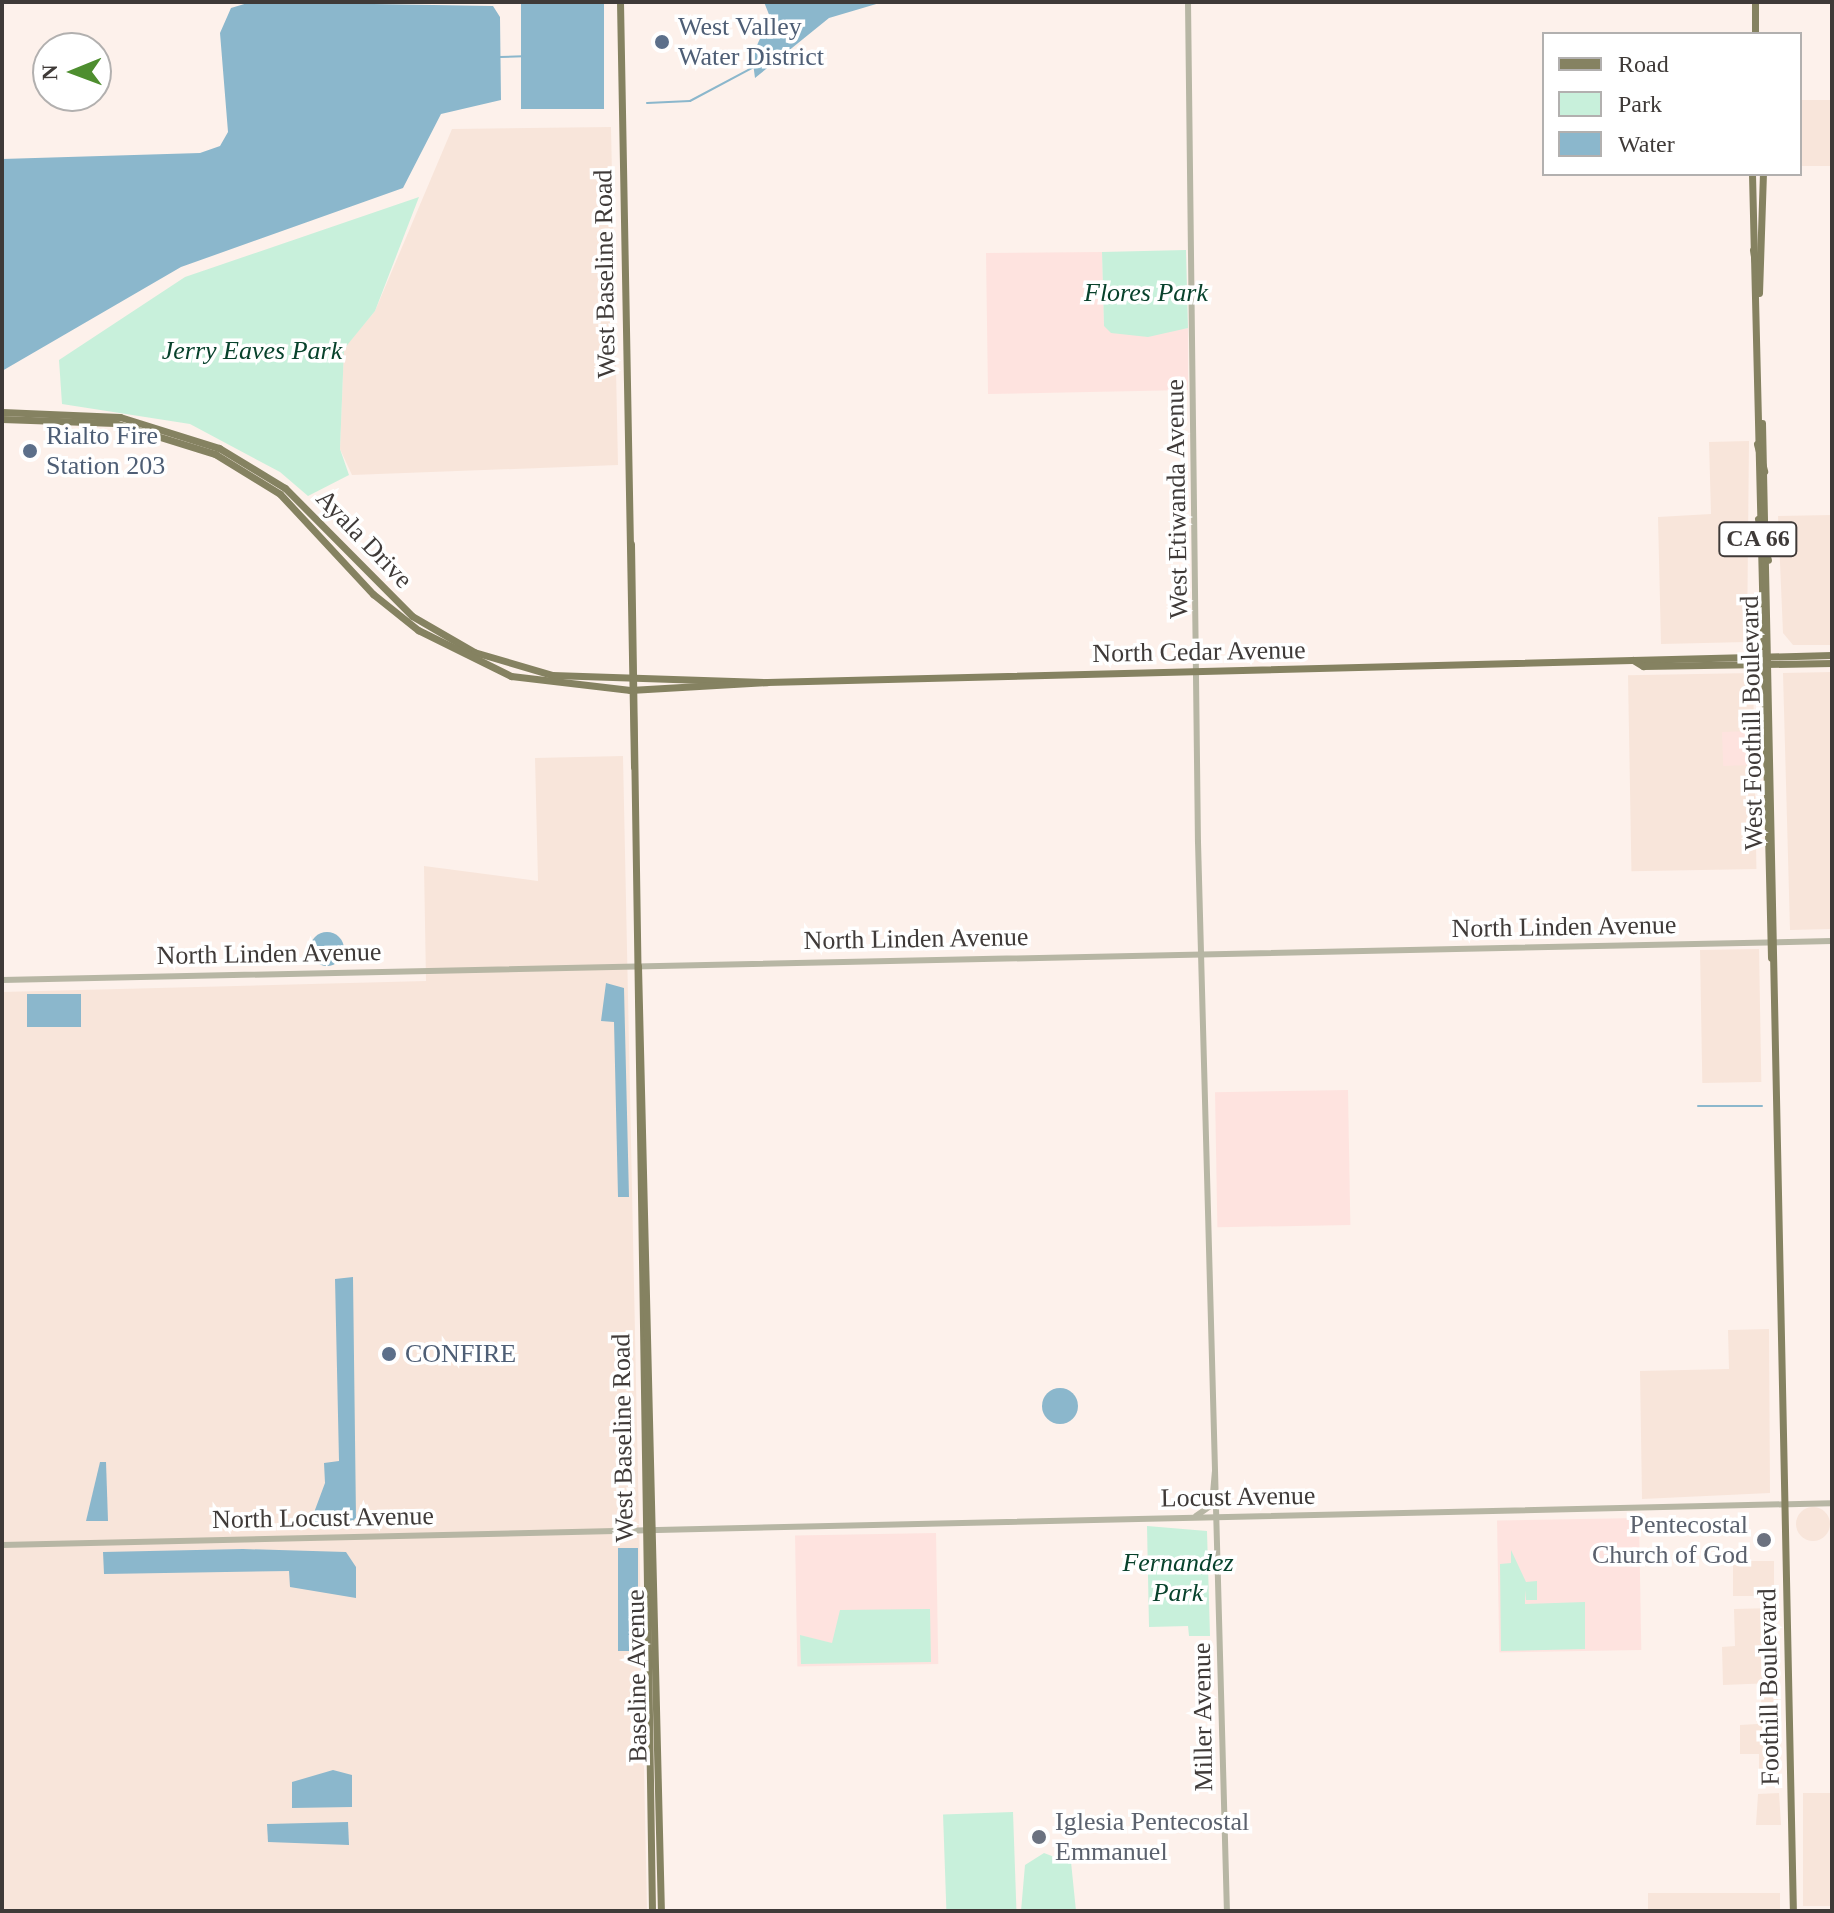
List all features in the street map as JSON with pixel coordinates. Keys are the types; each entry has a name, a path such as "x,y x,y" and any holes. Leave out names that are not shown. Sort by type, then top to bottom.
{"main road":[{"name":"West Baseline Road","path":"620,2 634,690 652,1911"},
{"path":"1755,2 1755,32"},
{"name":"West Foothill Boulevard","path":"1752,176 1753,250 1759,293"},
{"name":"West Foothill Boulevard","path":"1763,176 1759,293 1762,423 1769,496 1772,941"},
{"name":"Ayala Drive","path":"2,412 74,411 175,430 255,467 309,510 380,588 446,639 526,669 633,680"},
{"name":"Ayala Drive","path":"2,419 135,427 205,449 269,486 373,594 441,644 536,682 634,690"},
{"name":"West Foothill Boulevard","path":"1762,423 1757,444 1761,660 1780,1222"},
{"path":"1757,444 1769,496"},
{"path":"1758,519 1770,565"},
{"name":"North Cedar Avenue","path":"1772,660 1832,655"},
{"name":"North Cedar Avenue","path":"634,690 767,682 1686,658 1832,663"},
{"path":"1658,666 1686,658"},
{"name":"North Cedar Avenue","path":"1633,660 1658,666 1761,660"},
{"name":"North Cedar Avenue","path":"633,680 767,682"},
{"name":"West Baseline Road","path":"638,966 649,1247"},
{"name":"Foothill Boulevard","path":"1780,1222 1793,1911"},
{"name":"Baseline Avenue","path":"649,1247 661,1911"}],"street":[{"name":"West Etiwanda Avenue","path":"1188,2 1201,672 1201,953 1211,1234"},
{"name":"North Linden Avenue","path":"2,980 1832,941"},
{"name":"Miller Avenue","path":"1211,1234 1227,1911"},
{"path":"1191,1518 1212,1505 1217,1461"},
{"name":"Locust Avenue","path":"645,1529 1832,1503"},
{"name":"North Locust Avenue","path":"2,1545 645,1529"}],"shaded area":[{"path":"1802,100 1832,100 1832,166 1802,166"},
{"path":"611,127 618,465 352,475 340,449 344,348 375,311 452,129"},
{"path":"1102,252 1104,326 1144,333 1188,328 1188,390 988,394 986,253"},
{"path":"1749,441 1747,642 1661,644 1658,517 1711,514 1709,442"},
{"path":"1832,515 1832,645 1793,645 1783,633 1778,516"},
{"path":"1832,672 1832,929 1790,930 1783,673"},
{"path":"1753,673 1756,869 1631,871 1628,675"},
{"path":"1752,731 1753,765 1723,766 1722,732"},
{"path":"623,756 647,1911 2,1911 2,992 426,981 424,866 538,881 535,758"},
{"path":"1759,949 1761,1082 1702,1083 1700,950"},
{"path":"1348,1090 1350,1225 1217,1227 1215,1092"},
{"path":"1769,1329 1770,1493 1642,1499 1640,1371 1729,1369 1728,1330"},
{"path":"1813,1507 1825,1512 1830,1524 1825,1536 1813,1541 1801,1536 1796,1524 1801,1512"},
{"path":"1639,1518 1641,1650 1499,1652 1497,1520"},
{"path":"936,1533 938,1664 797,1666 795,1535"},
{"path":"1733,1561 1774,1561 1774,1596 1733,1596"},
{"path":"1773,1608 1773,1683 1723,1685 1722,1647 1735,1646 1734,1609"},
{"path":"1762,1697 1778,1697 1777,1781 1759,1782 1759,1754 1740,1754 1740,1725 1757,1724"},
{"path":"1779,1793 1781,1825 1756,1825 1758,1794"},
{"path":"1803,1793 1832,1793 1832,1906 1803,1906"},
{"path":"1648,1893 1780,1893 1780,1911 1648,1911"}],"green space":[{"name":"Jerry Eaves Park","path":"419,197 375,311 344,349 340,449 349,475 308,496 280,472 190,424 62,404 59,360 185,277"},
{"name":"Flores Park","path":"1186,250 1188,328 1148,337 1111,333 1104,326 1102,252"},
{"name":"Fernandez Park","path":"1147,1526 1207,1531 1210,1636 1189,1636 1188,1626 1149,1627"},
{"path":"1511,1550 1526,1582 1537,1581 1537,1600 1526,1600 1525,1590 1525,1604 1585,1602 1585,1649 1501,1651 1500,1564 1511,1563"},
{"path":"930,1609 931,1662 801,1664 800,1635 832,1643 840,1610"},
{"path":"1013,1812 1016,1911 946,1911 943,1814"},
{"path":"1070,1852 1076,1911 1021,1911 1025,1865 1044,1853 1070,1863"}],"water":[{"path":"251,2 493,6 500,17 501,100 441,114 403,188 181,267 2,371 2,159 200,153 220,146 228,132 220,33 231,8"},
{"path":"521,2 604,2 604,109 521,109"},
{"path":"764,2 883,2 829,18 755,78 752,56 770,17"},
{"path":"327,932 339,937 344,949 339,961 327,966 315,961 310,949 315,937"},
{"path":"606,983 624,988 629,1197 618,1197 614,1022 601,1021"},
{"path":"27,994 81,994 81,1027 27,1027"},
{"path":"353,1277 356,1518 348,1526 309,1526 325,1483 324,1463 339,1461 335,1279"},
{"path":"1060,1388 1073,1393 1078,1406 1073,1419 1060,1424 1047,1419 1042,1406 1047,1393"},
{"path":"100,1462 106,1462 108,1521 86,1521"},
{"path":"618,1548 638,1548 638,1651 618,1651"},
{"path":"243,1549 346,1552 356,1567 356,1598 290,1587 289,1571 104,1574 103,1552"},
{"path":"333,1770 352,1775 352,1807 292,1808 292,1782"},
{"path":"348,1822 349,1845 268,1842 267,1824"}],"waterway":[{"path":"500,57 523,56"},
{"path":"647,103 690,101 754,67"},
{"path":"1698,1106 1762,1106"}],"place":[{"name":"West Valley Water District","path":"662,42"},
{"name":"Rialto Fire Station 203","path":"30,451"},
{"name":"CONFIRE","path":"389,1354"},
{"name":"Pentecostal Church of God","path":"1764,1540"},
{"name":"Iglesia Pentecostal Emmanuel","path":"1039,1837"}]}
